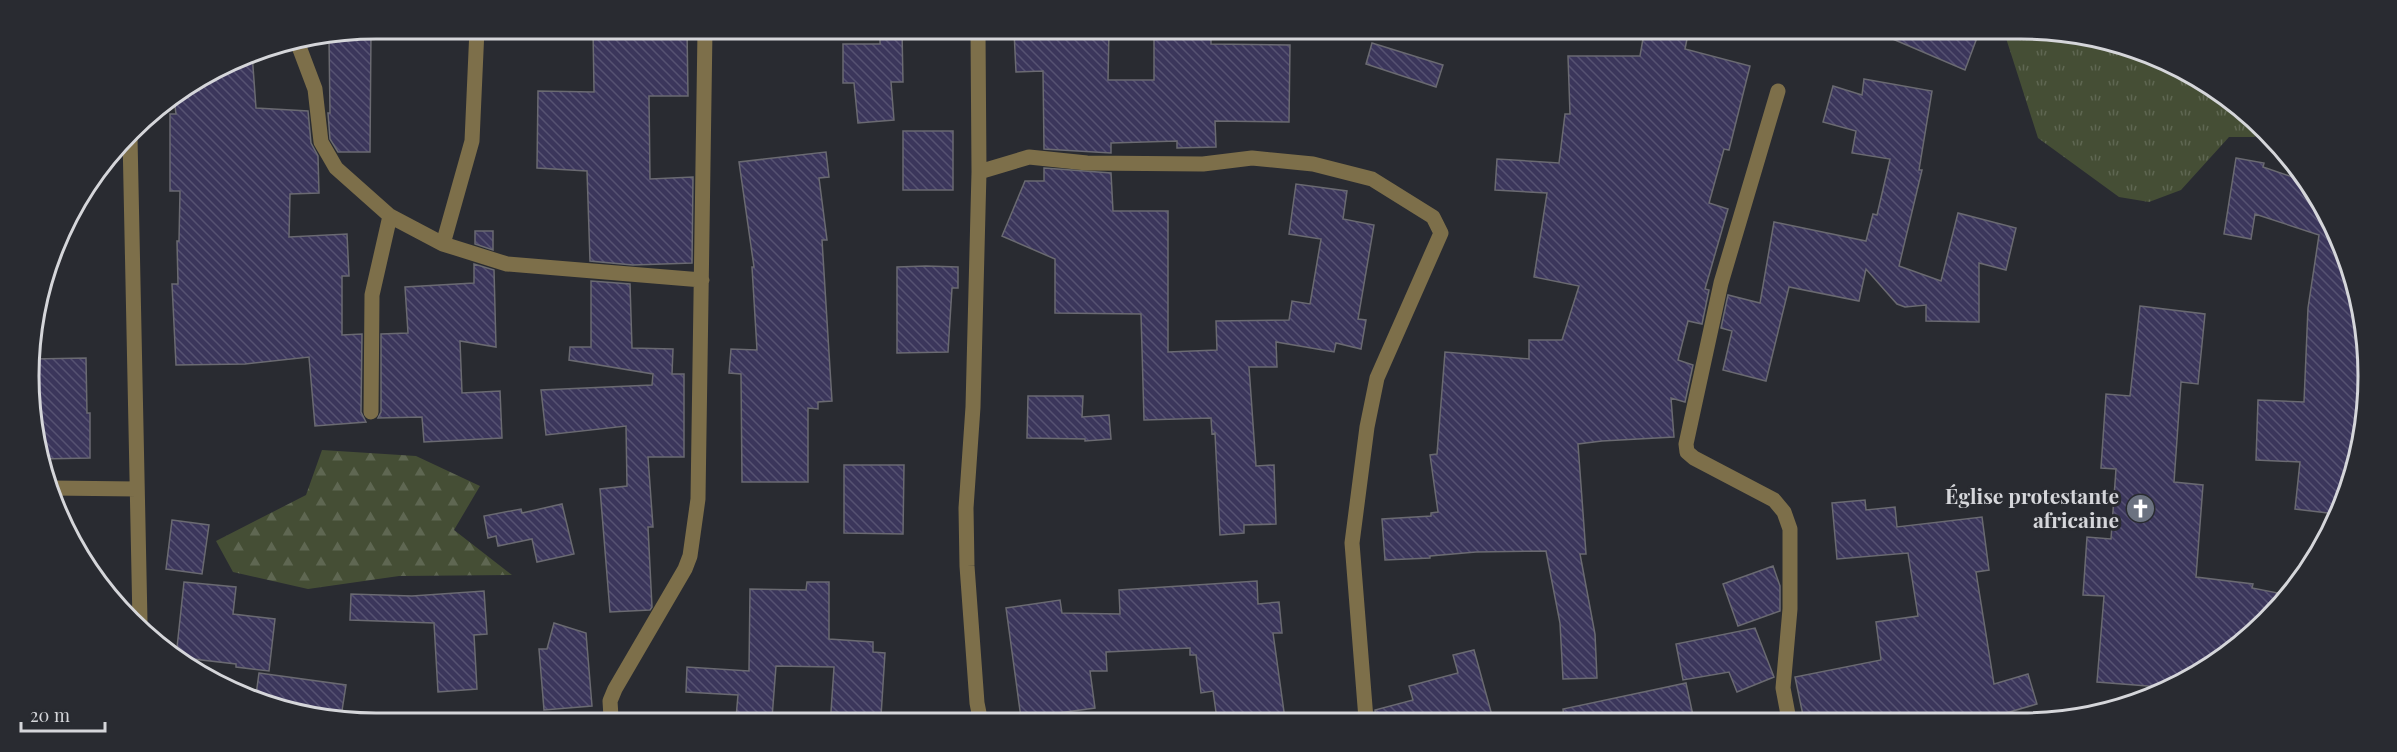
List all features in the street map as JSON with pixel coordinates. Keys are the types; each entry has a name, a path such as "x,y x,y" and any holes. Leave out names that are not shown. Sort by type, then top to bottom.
{"street":[{"path":"443,244 472,141 477,39"},
{"path":"611,713 610,702 615,689 690,556 698,499 705,39"},
{"path":"978,39 979,172 972,407 966,508 967,566 979,713"},
{"path":"299,48 315,89 321,142 336,168 390,216 443,244 507,264 702,280"},
{"path":"1778,91 1721,283 1686,444 1687,452 1694,458 1774,500 1784,512 1790,529 1790,609 1783,688 1788,713"},
{"path":"130,146 140,616"},
{"path":"979,172 1029,157 1087,163 1203,164 1252,158 1313,164 1372,179 1432,217 1438,224 1441,233 1377,378 1367,428 1352,543 1365,713"},
{"path":"371,412 372,295 390,216"},
{"path":"59,488 137,489"}],"green space":[{"path":"2006,39 2087,45 2150,65 2190,84 2226,109 2257,136 2229,137 2181,190 2149,202 2119,197 2038,138"},
{"path":"322,450 416,456 480,486 454,530 512,575 399,576 308,589 233,572 216,541 306,495"}],"building":[{"path":"371,39 370,152 338,152 330,139 328,113 330,113 329,42"},
{"path":"593,39 687,39 688,96 649,96 650,179 693,177 692,263 633,265 590,261 587,171 537,168 538,91 594,92"},
{"path":"880,39 902,39 903,82 891,82 894,120 858,123 854,83 843,83 843,44 880,44"},
{"path":"1014,39 1109,39 1108,80 1154,80 1154,39 1211,39 1211,44 1290,45 1289,122 1215,121 1216,147 1177,148 1177,141 1111,143 1111,153 1044,149 1043,71 1016,72"},
{"path":"1643,39 1687,39 1685,49 1750,66 1729,150 1724,149 1709,203 1728,209 1705,289 1709,290 1702,324 1688,321 1678,360 1693,365 1685,402 1671,398 1674,437 1578,444 1586,554 1580,554 1595,634 1597,678 1563,679 1560,623 1546,551 1476,552 1430,556 1430,558 1385,560 1382,519 1431,516 1431,513 1438,512 1430,455 1437,454 1445,352 1529,359 1529,340 1562,340 1579,286 1534,277 1547,193 1495,190 1497,159 1559,163 1565,114 1570,114 1568,56 1640,56"},
{"path":"1893,39 1977,39 1965,70"},
{"path":"1372,43 1443,65 1436,87 1366,64"},
{"path":"253,63 256,108 308,111 311,143 318,156 319,193 290,194 289,237 347,234 349,276 342,276 342,335 362,334 361,412 366,422 315,426 309,357 245,364 176,365 172,284 178,284 177,241 179,241 180,191 170,191 170,114 176,114 175,106 189,96 207,84"},
{"path":"1864,79 1932,91 1919,170 1922,170 1899,266 1941,281 1958,213 2016,228 2006,270 1979,263 1979,322 1926,321 1926,305 1905,307 1897,304 1866,269 1859,301 1789,287 1766,381 1723,370 1732,331 1721,328 1728,295 1760,303 1774,222 1866,241 1873,214 1877,215 1890,159 1852,153 1856,131 1823,122 1833,86 1862,95"},
{"path":"903,131 953,131 953,190 903,190"},
{"path":"826,152 829,177 819,178 827,240 822,240 832,401 818,402 818,409 808,408 808,482 742,482 741,374 729,373 731,349 757,350 752,267 754,267 739,162"},
{"path":"2236,158 2264,163 2263,167 2292,177 2323,227 2340,268 2352,310 2355,332 2357,398 2347,463 2328,513 2295,509 2300,462 2256,460 2258,400 2304,402 2308,308 2319,235 2255,214 2251,239 2224,234"},
{"path":"1044,168 1111,173 1113,211 1168,211 1168,352 1217,350 1216,321 1289,320 1292,301 1310,304 1321,239 1289,234 1296,184 1347,191 1343,219 1374,225 1358,319 1366,320 1361,349 1336,343 1334,352 1276,342 1277,367 1249,367 1256,466 1274,465 1276,524 1244,525 1244,533 1220,535 1215,433 1212,434 1211,418 1144,420 1141,314 1055,313 1055,259 1002,236 1025,181 1044,181"},
{"path":"475,231 493,231 493,250 475,244"},
{"path":"474,264 494,270 496,347 460,341 462,393 500,391 502,438 424,442 422,417 378,418 381,412 381,334 408,333 405,287 474,283"},
{"path":"897,267 958,267 958,288 952,288 948,352 897,353"},
{"path":"591,281 630,284 632,348 673,349 672,374 684,374 684,457 648,457 653,527 648,527 652,607 650,610 610,612 600,489 627,486 626,426 546,435 541,390 652,385 653,374 569,360 570,347 591,347"},
{"path":"2140,306 2205,314 2198,384 2181,382 2174,482 2203,485 2196,577 2253,584 2252,588 2278,593 2259,614 2226,643 2190,668 2152,686 2097,682 2104,596 2083,595 2087,537 2111,539 2116,469 2101,468 2106,394 2130,396"},
{"path":"86,358 90,458 49,459 42,420 40,359"},
{"path":"1028,396 1083,396 1082,417 1109,415 1111,439 1085,441 1085,439 1027,438"},
{"path":"844,465 904,465 903,534 844,533"},
{"path":"1865,500 1866,510 1895,507 1897,527 1982,517 1989,570 1976,572 1994,684 2028,674 2037,704 2006,713 1803,713 1795,677 1881,660 1876,622 1918,616 1908,553 1837,559 1832,503"},
{"path":"562,504 574,554 537,562 532,539 498,546 496,536 488,538 484,516 521,509 522,513"},
{"path":"172,520 209,525 202,574 166,569"},
{"path":"1773,566 1780,586 1780,611 1738,626 1723,584"},
{"path":"1257,581 1258,604 1279,602 1282,633 1273,633 1284,713 1216,713 1213,691 1201,693 1196,655 1190,655 1190,648 1106,652 1107,671 1090,671 1095,708 1058,713 1020,713 1006,608 1060,600 1062,613 1120,614 1119,590"},
{"path":"184,582 236,587 233,614 275,619 269,671 194,659 177,647"},
{"path":"807,582 829,582 829,639 873,642 873,652 885,653 881,713 831,712 834,667 776,666 772,713 736,713 738,695 686,692 687,667 749,671 750,589 806,590"},
{"path":"484,591 487,634 474,635 477,689 438,692 434,623 350,620 351,594 412,596"},
{"path":"554,623 586,633 592,706 544,710 539,649 547,649"},
{"path":"1755,628 1774,677 1737,692 1729,672 1683,680 1676,644"},
{"path":"1474,650 1491,713 1375,713 1375,710 1413,700 1409,686 1458,673 1453,655"},
{"path":"259,673 346,685 342,711 310,707 257,691"},
{"path":"1686,683 1692,713 1563,713 1563,709"}],"place":[{"name":"Église protestante africaine","path":"2140,509"}]}
